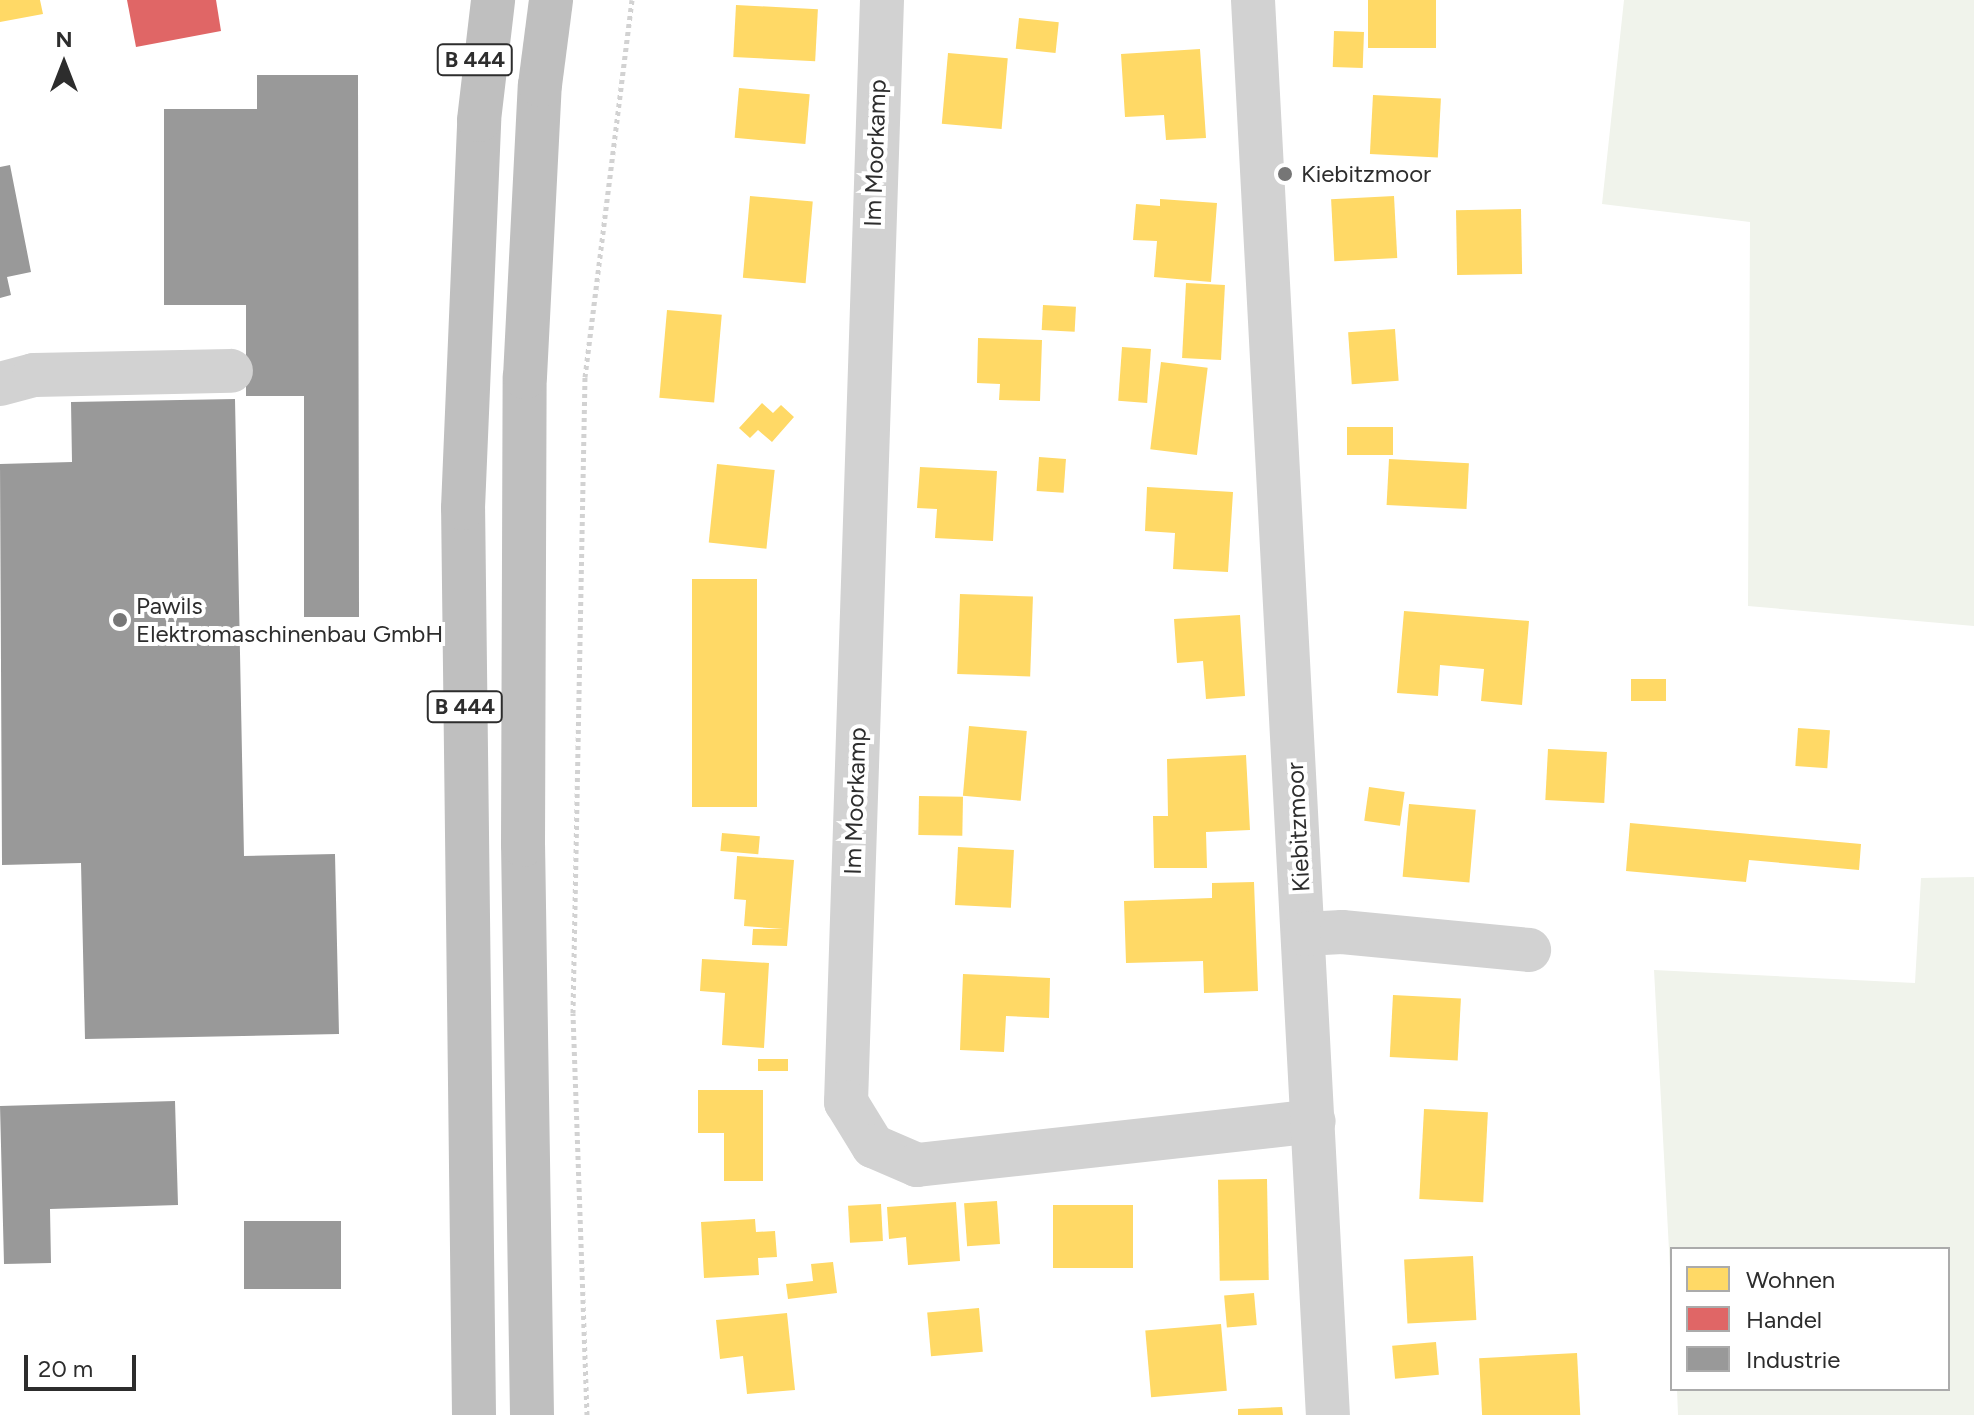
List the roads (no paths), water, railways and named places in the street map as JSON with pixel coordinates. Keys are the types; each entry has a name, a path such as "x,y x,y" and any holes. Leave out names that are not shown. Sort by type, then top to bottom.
{"highway":[{"name":"B 444","path":"471,0 479,120"},
{"name":"B 444","path":"474,1415 463,508 479,120 493,0"},
{"name":"B 444","path":"532,1415 523,845 525,377 540,85 551,0"}],"street":[{"name":"Im Moorkamp","path":"882,0 846,1102 873,1146 917,1165 1314,1121"},
{"name":"Kiebitzmoor","path":"1253,0 1328,1415"},
{"path":"0,384 34,375 231,371"},
{"path":"1304,934 1342,932 1529,950"}],"place":[{"name":"Kiebitzmoor","path":"1285,174"},
{"name":"Pawils Elektromaschinenbau GmbH","path":"120,620"}]}
